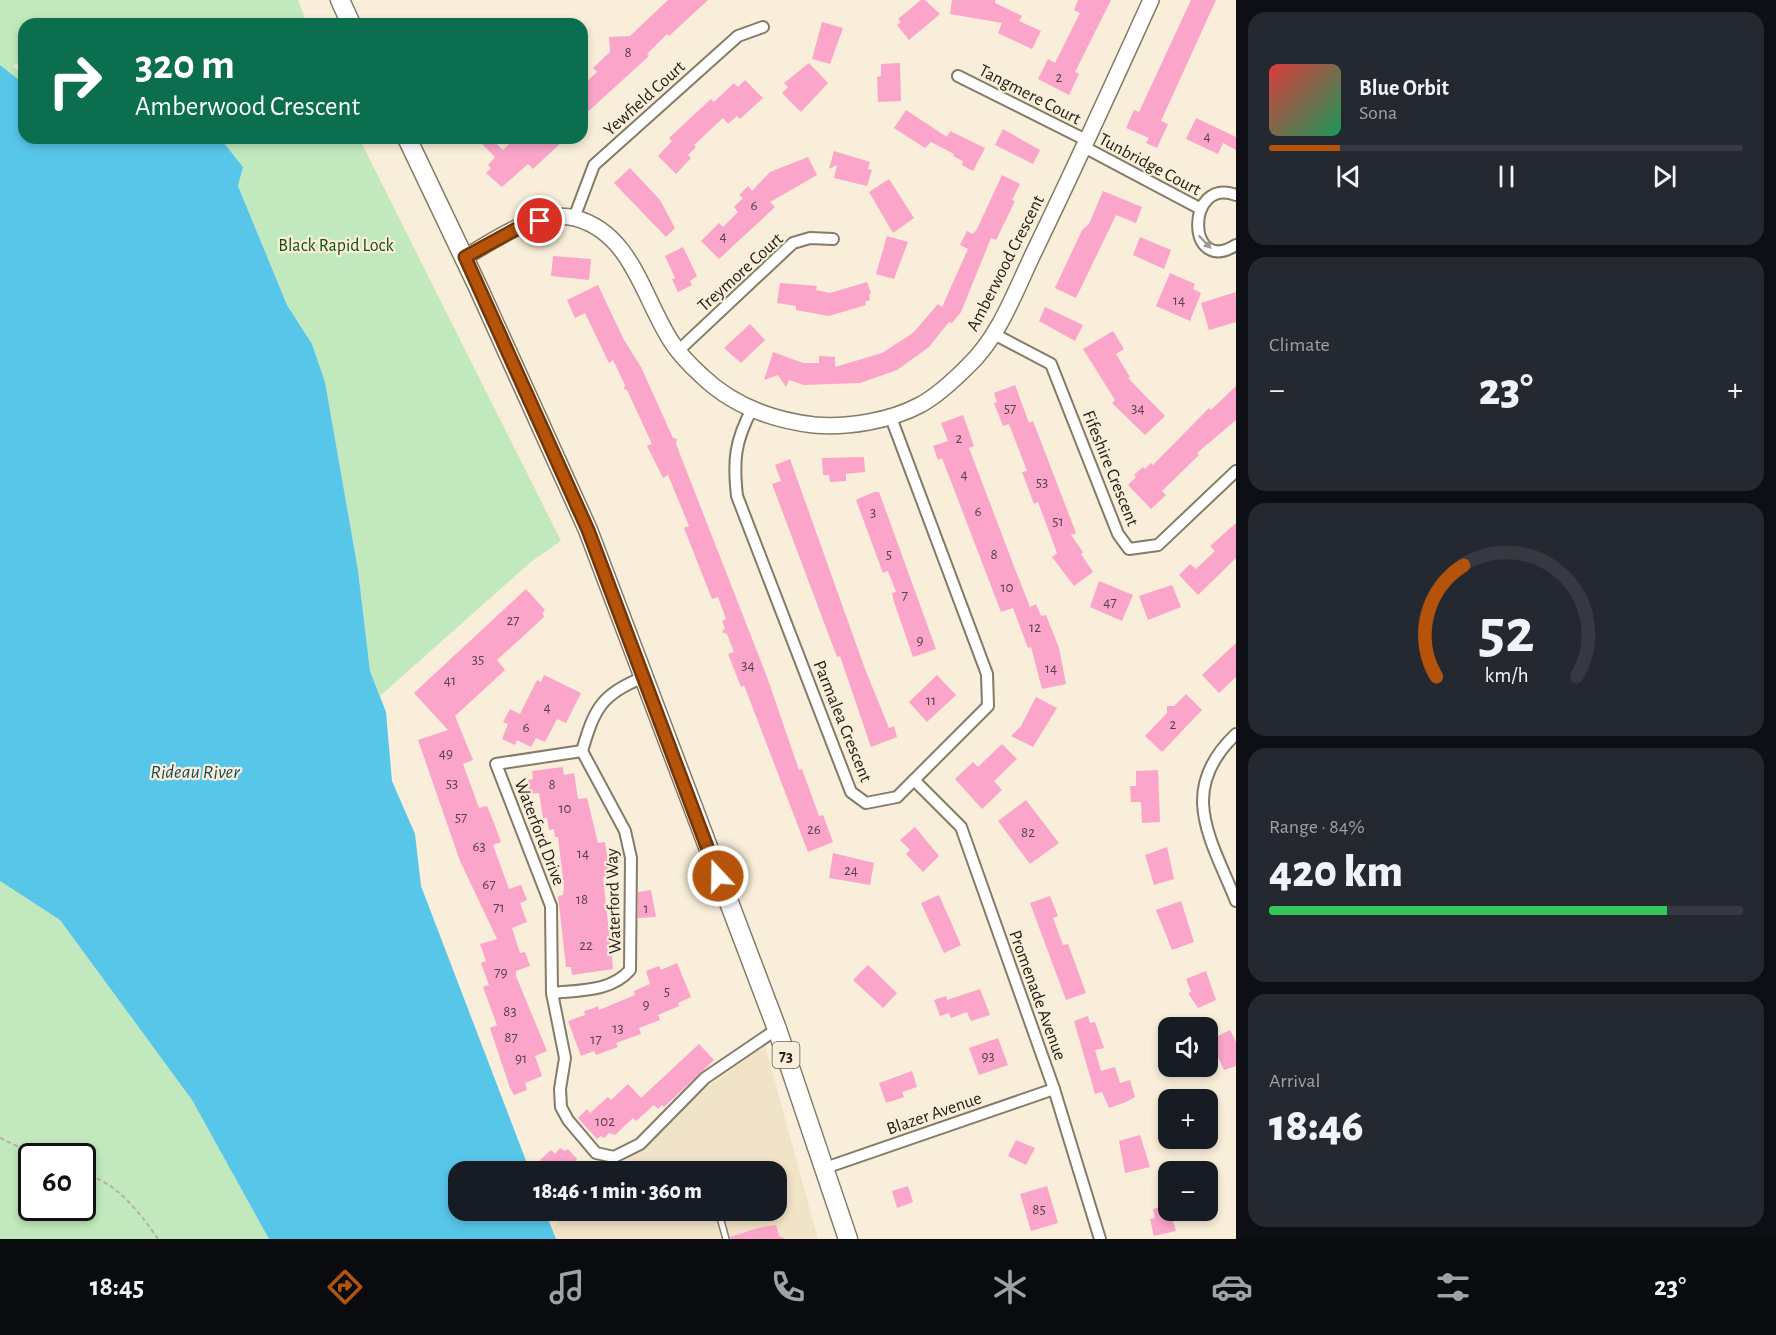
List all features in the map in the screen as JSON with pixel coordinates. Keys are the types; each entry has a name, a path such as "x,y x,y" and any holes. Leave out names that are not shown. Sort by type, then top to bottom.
{"main road":[{"path":"340,0 348,18"},
{"name":"73","path":"410,144 465,257 588,530 642,678 777,1029 848,1239"}],"street":[{"name":"Amberwood Crescent","path":"574,218 603,232 626,256 678,351 703,377 731,398 752,409 791,422 826,426 858,424 920,405 970,365 994,334 1086,144 1150,0"},
{"name":"Yewfield Court","path":"574,218 594,165 738,36 763,27"},
{"name":"Tangmere Court","path":"958,76 1086,144"},
{"name":"Tunbridge Court","path":"1086,144 1201,209"},
{"name":"Tunbridge Court","path":"1236,195 1220,194 1211,198 1201,209 1196,225 1200,240 1214,250 1227,250 1236,245"},
{"path":"465,257 520,227 553,218 574,218"},
{"name":"Treymore Court","path":"678,351 793,243 810,238 833,239"},
{"name":"Fifeshire Crescent","path":"994,334 1051,364 1118,534 1129,549 1158,545 1236,471"},
{"name":"Parmalea Crescent","path":"752,409 740,433 733,464 737,496 851,792 866,803 897,797 988,706 987,674 890,415"},
{"path":"582,752 589,727 605,698 622,686 642,678"},
{"path":"1236,734 1217,752 1205,776 1202,802 1208,831 1236,901"},
{"name":"Waterford Drive","path":"582,752 496,764 551,906 552,993 565,1044 559,1098 561,1107 589,1146 604,1157 627,1153 640,1144 705,1078 777,1029"},
{"name":"Waterford Way","path":"552,993 611,984 626,974 631,964 628,929 631,858 629,844 625,831 582,752"},
{"name":"Promenade Avenue","path":"914,780 961,827 1054,1089 1100,1239"},
{"name":"Blazer Avenue","path":"825,1168 1054,1089"}],"lane":[{"path":"721,1221 726,1239"}],"path":[{"path":"0,1138 18,1147"},
{"path":"96,1178 136,1208 158,1239"}],"shaded area":[{"path":"765,1045 818,1239 556,1239 552,1228 560,1221 787,1221 787,1161 625,1161 706,1088"}],"green space":[{"path":"0,0 298,0 305,18 18,18 18,63 13,66 18,70 18,79 0,65"},
{"name":"Black Rapid Lock","path":"225,144 362,144 561,541 532,561 380,696 370,671 358,570 325,382 312,344 287,305 238,186 243,167"},
{"path":"0,881 60,920 192,1100 269,1239 0,1239"}],"water":[{"name":"Rideau River","path":"0,65 18,79 18,144 225,144 243,167 238,186 287,305 312,344 325,382 358,570 370,671 386,712 392,781 415,834 421,886 526,1161 448,1161 448,1221 549,1221 556,1239 269,1239 192,1100 60,920 0,881"}],"building":[{"path":"668,0 708,0 669,36 667,34 647,54 649,56 588,112 588,80 597,72 593,68 610,52 609,37 630,36"},
{"path":"921,0 925,0 940,14 909,40 897,25 901,22 898,19"},
{"path":"952,0 995,0 995,3 1022,16 1019,21 1041,31 1032,49 998,33 1002,23 950,14"},
{"path":"1078,0 1111,0 1075,72 1079,74 1069,95 1038,79 1048,59 1055,63 1080,13 1074,10"},
{"path":"1191,0 1216,0 1161,121 1168,124 1157,148 1146,143 1149,138 1126,128 1134,110 1139,112"},
{"path":"822,22 843,28 830,64 812,59"},
{"path":"809,63 828,83 801,112 782,93 788,87 784,83"},
{"path":"900,63 901,101 878,102 877,77 881,76 881,64"},
{"path":"745,80 763,98 740,119 737,116 728,124 723,118 694,145 696,147 688,155 691,158 676,174 658,156 672,141 669,138 711,99 714,102 734,83 738,87"},
{"path":"906,110 947,137 950,131 985,148 973,171 962,165 963,161 953,156 954,154 931,142 925,148 894,128"},
{"path":"1196,118 1236,137 1236,150 1223,143 1218,154 1186,139"},
{"path":"1003,129 1040,150 1033,164 995,145"},
{"path":"482,144 496,144 503,150 509,144 560,144 533,169 528,164 502,187 486,173 491,168 488,165 495,157"},
{"path":"834,151 870,162 868,169 872,170 867,186 834,178 837,165 829,169"},
{"path":"808,157 817,175 770,202 775,207 719,259 701,241 719,223 723,227 738,212 734,207 743,198 739,195 748,186 752,191 770,172"},
{"path":"630,168 660,200 675,228 666,237 614,183"},
{"path":"1002,175 1020,184 1012,200 1015,201 996,240 991,238 961,312 952,323 949,322 929,347 897,370 860,383 804,385 789,380 786,387 778,375 764,380 773,352 803,363 819,363 819,356 835,357 835,367 882,353 913,333 938,304 942,307 968,249 960,245 967,231 973,234 977,229"},
{"path":"889,179 914,218 893,233 869,192"},
{"path":"1103,191 1142,207 1136,223 1116,215 1076,298 1055,288 1082,230 1089,224"},
{"path":"887,236 908,242 894,279 876,274"},
{"path":"1140,237 1171,250 1164,269 1133,255"},
{"path":"683,247 697,276 690,281 692,285 678,292 672,279 675,278 665,256"},
{"path":"553,256 591,259 589,280 551,276"},
{"path":"1170,273 1195,284 1193,289 1201,293 1190,321 1156,306"},
{"path":"867,282 871,293 869,294 870,300 865,302 866,305 829,316 796,310 796,306 777,303 780,283 817,286 816,290 830,293"},
{"path":"598,285 624,340 641,367 673,438 677,439 676,444 767,677 799,770 802,769 819,816 823,815 833,842 808,852 744,685 741,687 728,654 734,652 727,634 722,632 725,628 722,621 726,619 718,597 712,599 684,528 689,526 668,475 663,478 647,446 652,444 627,390 624,389 625,385 613,360 609,363 585,313 575,318 567,300"},
{"path":"1236,292 1236,322 1209,330 1201,303"},
{"path":"1045,307 1083,325 1075,341 1039,321"},
{"path":"750,324 765,340 741,363 724,348"},
{"path":"1113,331 1124,349 1116,354 1130,377 1128,378 1165,416 1145,435 1112,403 1115,400 1083,349"},
{"path":"1015,385 1029,423 1033,421 1076,533 1071,535 1093,572 1074,586 1052,557 1057,553 1038,502 1034,504 1022,472 1027,471 1009,424 1003,426 994,403 997,402 994,393"},
{"path":"1236,386 1236,420 1197,453 1199,455 1162,491 1166,495 1151,509 1128,485 1136,477 1134,475 1143,467 1145,469 1151,463 1153,465 1209,408 1211,410"},
{"path":"963,415 974,446 969,448 1015,569 1030,607 1036,604 1041,616 1046,615 1059,648 1066,684 1042,689 1031,647 1028,648 1013,608 1001,612 942,458 938,460 933,446 948,441 941,423"},
{"path":"864,457 865,472 846,474 846,481 830,482 829,475 823,475 822,458"},
{"path":"790,459 865,669 889,728 894,726 897,737 871,747 840,656 837,657 772,484 781,481 775,465"},
{"path":"879,492 936,649 913,657 894,602 892,593 896,592 888,571 883,573 856,500"},
{"path":"1236,523 1236,558 1198,595 1179,575 1190,564 1196,569 1215,551 1210,546"},
{"path":"1099,581 1133,595 1122,621 1090,607"},
{"path":"1172,585 1181,607 1148,620 1139,596"},
{"path":"526,589 545,610 542,613 544,617 497,660 505,670 455,716 473,760 463,764 479,808 487,806 501,842 493,845 509,889 521,885 527,900 520,903 527,922 512,928 520,953 525,952 530,966 516,971 516,976 547,1051 535,1056 542,1076 525,1083 527,1090 514,1095 490,1028 497,1025 483,987 489,985 481,963 486,961 480,944 497,939 460,861 418,740 448,730 414,693"},
{"path":"1236,643 1236,677 1219,693 1202,675"},
{"path":"544,675 581,693 566,723 557,719 545,742 536,738 531,747 517,740 515,745 502,739 508,724 503,722 510,709 520,714 537,680 541,682"},
{"path":"937,675 956,695 927,722 909,702"},
{"path":"1186,694 1202,710 1162,752 1145,736 1167,713 1167,706 1174,706"},
{"path":"1036,697 1057,708 1033,747 1011,736 1021,726"},
{"path":"1002,744 1017,759 994,781 1002,790 982,809 955,779 973,762 978,767"},
{"path":"563,767 564,775 574,773 578,799 587,798 598,843 605,842 610,876 603,877 613,969 572,975 571,967 566,967 558,896 563,895 564,887 558,837 555,837 554,829 549,830 547,818 543,818 539,793 530,794 528,780 533,779 532,771"},
{"path":"1158,770 1160,822 1142,823 1141,802 1131,802 1130,786 1136,786 1136,771"},
{"path":"1026,800 1059,843 1030,864 998,821"},
{"path":"915,827 939,856 923,872 906,854 910,850 900,840"},
{"path":"1167,847 1174,879 1154,885 1145,855"},
{"path":"833,853 874,863 870,885 829,878"},
{"path":"651,890 656,917 638,918 638,892"},
{"path":"939,895 961,945 944,953 921,903"},
{"path":"1050,896 1058,916 1053,918 1063,945 1068,944 1086,993 1066,1000 1030,903"},
{"path":"1181,901 1194,942 1172,950 1156,910"},
{"path":"677,963 691,997 678,1003 679,1006 658,1015 660,1020 639,1028 641,1034 616,1043 618,1047 596,1055 594,1051 581,1056 568,1021 585,1015 584,1011 598,1006 599,1010 635,995 634,991 650,984 646,971 659,966 661,970"},
{"path":"868,965 897,993 883,1008 853,980"},
{"path":"1206,971 1216,1000 1198,1008 1188,993 1191,992 1186,979"},
{"path":"980,989 990,1015 971,1021 967,1012 951,1018 949,1013 940,1016 934,1000 946,996 947,1000"},
{"path":"1088,1016 1090,1023 1095,1022 1104,1048 1095,1050 1101,1071 1115,1067 1120,1083 1130,1080 1135,1097 1109,1108 1102,1092 1095,1094 1074,1021"},
{"path":"1230,1030 1236,1042 1236,1066 1224,1070 1218,1057 1218,1036"},
{"path":"998,1038 1008,1065 979,1075 969,1048"},
{"path":"699,1044 714,1060 664,1107 662,1105 658,1109 654,1105 636,1121 633,1118 615,1135 609,1133 604,1138 601,1136 597,1139 578,1118 587,1109 590,1113 608,1097 611,1100 628,1084 641,1098"},
{"path":"912,1071 917,1087 902,1092 904,1097 886,1103 879,1083"},
{"path":"1140,1135 1150,1167 1125,1173 1119,1141"},
{"path":"1016,1140 1035,1148 1026,1165 1008,1156"},
{"path":"560,1148 565,1151 568,1149 577,1159 576,1161 539,1161 551,1150 555,1154"},
{"path":"908,1186 913,1202 897,1208 892,1191"},
{"path":"1047,1186 1058,1223 1031,1231 1020,1194"},
{"path":"1158,1208 1158,1221 1173,1221 1176,1231 1154,1236 1150,1219 1155,1218 1153,1209"},
{"path":"776,1225 779,1236 785,1239 731,1239 730,1237 758,1228"}],"route":[{"path":"540,221 520,227 465,257 588,530 718,876"}]}
